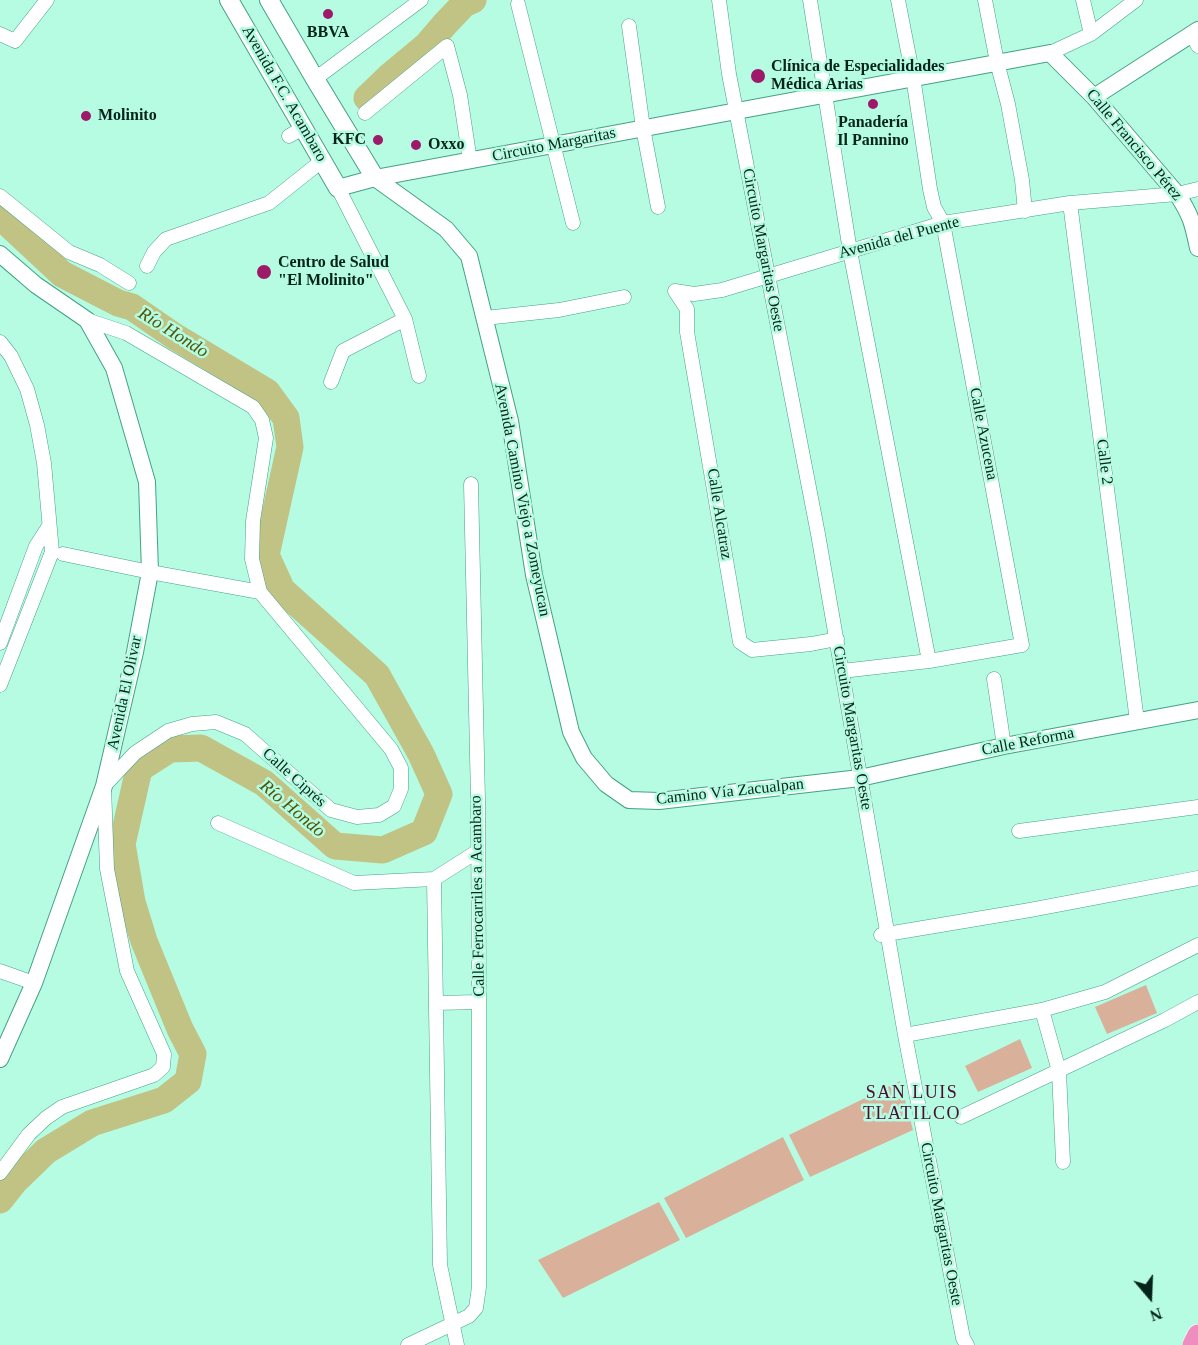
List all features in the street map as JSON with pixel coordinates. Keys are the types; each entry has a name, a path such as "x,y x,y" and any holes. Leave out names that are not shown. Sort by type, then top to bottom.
{"highway":[{"path":"1193,1345 1198,1335"}],"main road":[{"name":"Avenida F.C. Acambaro","path":"229,0 296,132 323,160 338,188"},
{"name":"Avenida F.C. Acambaro","path":"269,0 375,178"}],"street":[{"path":"0,34 15,41 47,0"},
{"path":"315,79 421,0"},
{"path":"719,0 736,111"},
{"path":"810,0 850,251 928,660 842,672"},
{"name":"Calle Azucena","path":"898,0 930,189 934,207 943,223 1022,645 928,660"},
{"path":"985,0 1008,104 1022,180 1025,211"},
{"path":"1083,0 1091,34"},
{"name":"Circuito Margaritas","path":"338,188 375,178 1050,52 1091,34 1136,0"},
{"path":"518,4 573,223"},
{"path":"629,26 642,128 658,207"},
{"path":"1094,97 1196,37"},
{"path":"365,113 447,46 460,95 470,161"},
{"name":"Calle Francisco Pérez","path":"1050,52 1094,97 1177,194 1193,222 1198,249"},
{"name":"Circuito Margaritas Oeste","path":"736,111 837,639 884,934 963,1338 967,1345"},
{"path":"147,266 154,252 166,239 269,203 323,160"},
{"name":"Avenida Camino Viejo a Zomeyucan","path":"375,178 446,229 469,256 510,421 534,575 571,732 584,758 606,784"},
{"path":"338,188 405,319 419,376"},
{"name":"Avenida del Puente","path":"675,291 694,294 722,290 943,223 1070,203 1177,194 1198,189"},
{"path":"0,196 69,252 100,264 129,283"},
{"name":"Calle 2","path":"1070,203 1137,721"},
{"path":"0,254 36,285 87,320"},
{"name":"Calle Alcatraz","path":"675,291 687,309 687,332 740,642 752,650 837,639"},
{"path":"485,318 559,310 624,297"},
{"path":"332,382 343,351 405,319"},
{"name":"Avenida El Olivar","path":"0,1059 34,982 104,786 135,652 150,572 147,482 114,369 87,320"},
{"name":"Calle Ciprés","path":"87,320 126,333 253,407 262,420 266,438 253,521 252,559 260,592 391,749 401,768 401,789 394,806 379,814 357,817 331,810 245,734 216,722 192,724 168,731 135,753 104,786"},
{"path":"0,342 11,356 27,389 37,425 44,463 52,552 0,685"},
{"name":"Calle Ferrocarriles a Acambaro","path":"452,1323 469,1316 476,1308 480,1244 478,851 471,484"},
{"path":"0,644 36,546 49,526"},
{"path":"63,554 260,592"},
{"path":"994,679 1004,746"},
{"name":"Calle Reforma","path":"860,778 1004,746 1198,710"},
{"name":"Camino Vía Zacualpan","path":"606,784 629,800 659,801 860,778"},
{"path":"0,1173 29,1134 62,1107 154,1075 163,1067 164,1054 127,971 107,868 104,786"},
{"path":"1019,831 1198,807"},
{"path":"218,823 354,883 434,879 478,851"},
{"path":"884,934 1029,910 1198,878"},
{"path":"434,879 440,1265 457,1345"},
{"path":"905,1035 1042,1010 1105,992 1198,945"},
{"path":"0,971 34,982"},
{"path":"436,1003 479,1002"},
{"path":"961,1117 1198,1002"},
{"path":"1042,1010 1059,1071 1063,1162"},
{"path":"408,1345 452,1323"}],"shaded area":[{"path":"1146,985 1157,1013 1107,1034 1095,1007"},
{"path":"1020,1039 1032,1068 978,1092 965,1066"},
{"path":"900,1081 913,1130 810,1177 789,1135"},
{"path":"783,1137 804,1180 686,1238 664,1198"},
{"path":"659,1202 680,1240 563,1298 538,1260"}],"waterway":[{"path":"367,98 427,45 464,4 473,0"},
{"name":"Río Hondo","path":"0,216 62,274 118,303 132,307 174,336 267,392 286,418 290,447 266,555 282,590 377,675 421,754 439,794 424,832 383,850 335,846 264,783 201,748 170,749 139,769 122,844 132,902 144,941 180,1029 193,1054 188,1081 164,1100 92,1123 46,1151 15,1181 0,1200"}],"place":[{"name":"BBVA","path":"328,14"},
{"name":"Clínica de Especialidades Médica Arias","path":"758,76"},
{"name":"Panadería Il Pannino","path":"873,104"},
{"name":"Molinito","path":"86,116"},
{"name":"KFC","path":"378,140"},
{"name":"Oxxo","path":"416,145"},
{"name":"Centro de Salud \"El Molinito\"","path":"264,272"}],"district":[{"name":"SAN LUIS TLATILCO","path":"912,1103"}]}
